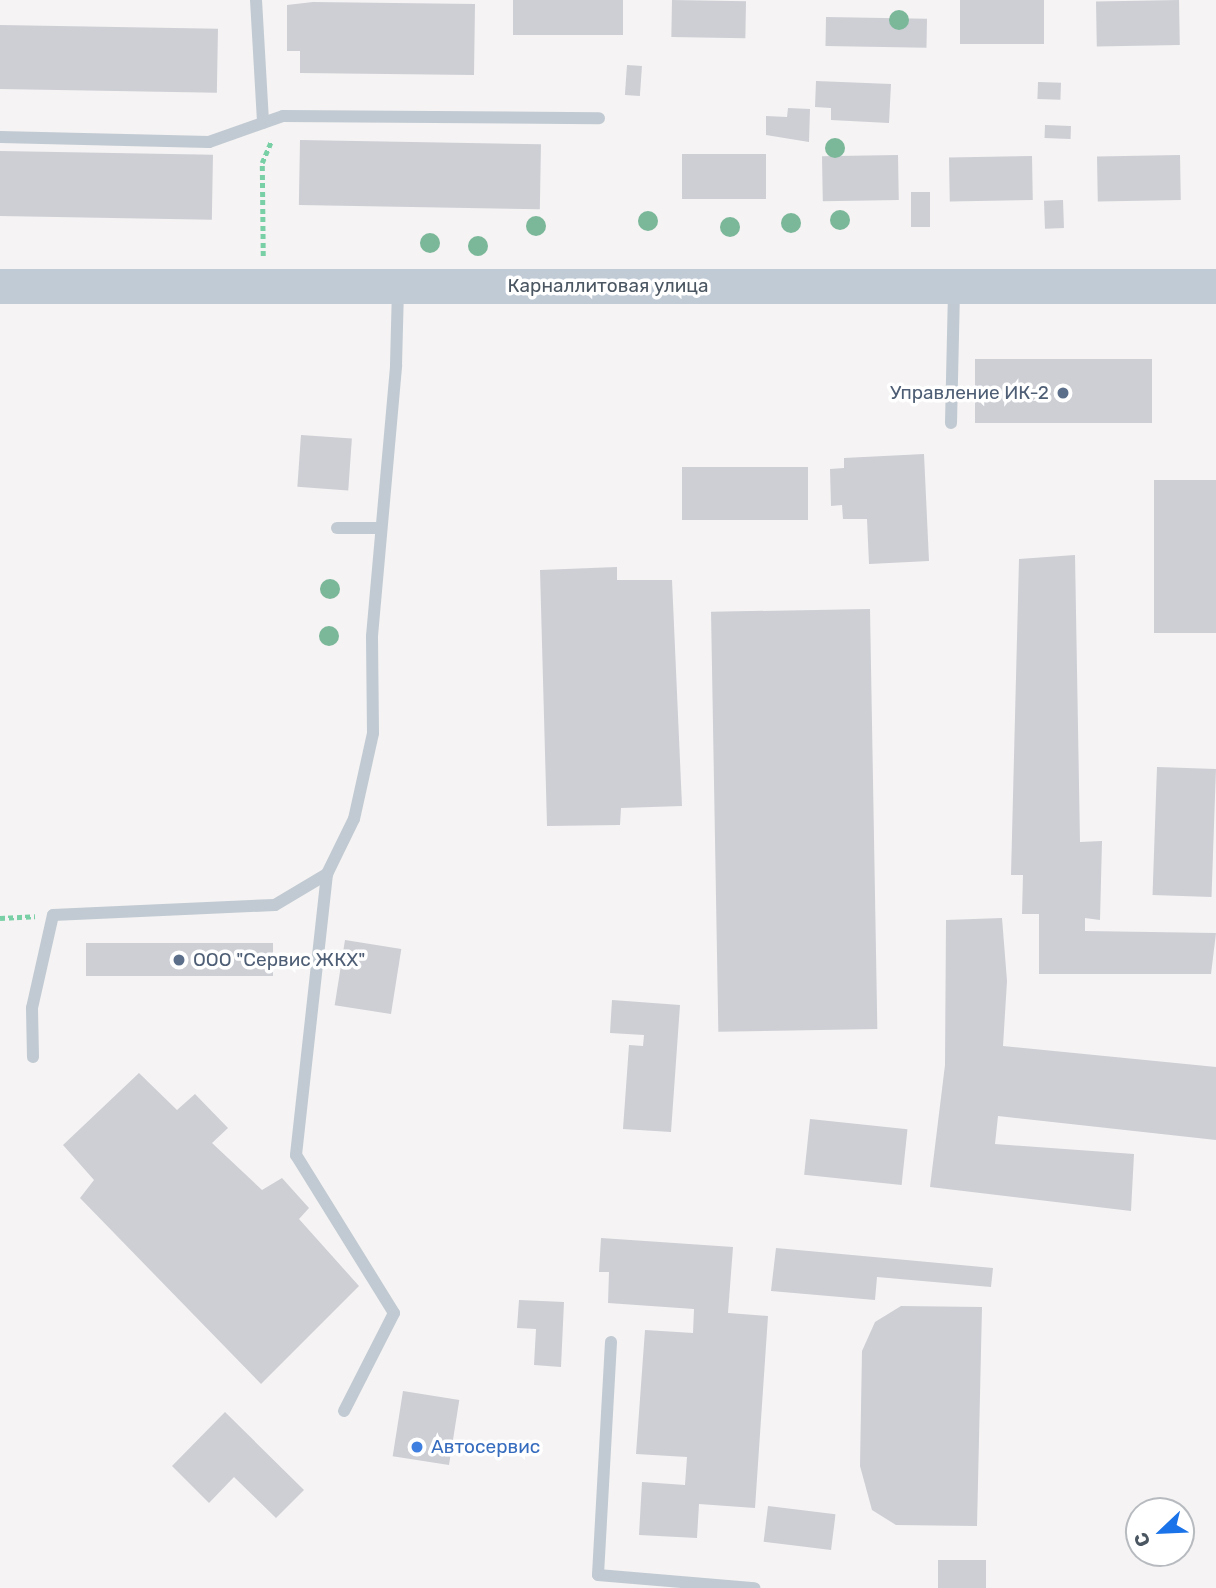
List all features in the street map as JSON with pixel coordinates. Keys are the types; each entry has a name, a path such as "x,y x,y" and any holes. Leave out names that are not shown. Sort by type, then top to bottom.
{"street":[{"name":"Карналлитовая улица","path":"0,286 1216,286"}],"lane":[{"path":"256,0 263,123"},
{"path":"0,136 209,142 283,116 599,118"},
{"path":"344,1411 394,1313 296,1154 327,874 354,819 366,779 373,733 372,636 398,284"},
{"path":"951,423 954,288"},
{"path":"337,528 381,528"},
{"path":"33,1057 32,1008 53,915 275,905 327,874"},
{"path":"611,1342 598,1575 754,1588"}],"path":[{"path":"264,285 262,163 283,116"},
{"path":"0,918 53,915"}],"building":[{"path":"513,0 623,0 623,35 513,35"},
{"path":"672,0 746,1 745,38 671,37"},
{"path":"960,0 1044,0 1044,44 960,44"},
{"path":"1179,0 1180,45 1097,46 1096,1"},
{"path":"313,2 475,4 474,75 300,73 300,51 287,51 287,5"},
{"path":"826,17 927,19 926,48 825,46"},
{"path":"0,25 218,29 217,93 0,89"},
{"path":"627,65 642,66 640,96 625,95"},
{"path":"816,81 891,84 889,123 831,120 831,108 815,107"},
{"path":"1038,82 1061,83 1060,100 1037,99"},
{"path":"788,108 810,109 809,142 766,135 766,116 787,117"},
{"path":"1045,125 1071,126 1071,139 1045,138"},
{"path":"300,140 541,144 540,209 299,205"},
{"path":"0,151 213,155 212,220 0,216"},
{"path":"682,154 766,154 766,199 682,199"},
{"path":"898,155 899,200 823,201 822,156"},
{"path":"1180,155 1181,200 1098,201 1097,156"},
{"path":"1032,156 1033,200 950,201 949,157"},
{"path":"911,192 930,192 930,227 911,227"},
{"path":"1063,200 1064,228 1045,229 1044,201"},
{"name":"Управление ИК-2","path":"975,359 1152,359 1152,423 975,423"},
{"path":"301,435 352,439 348,490 297,487"},
{"path":"924,454 929,561 869,564 867,519 843,519 842,505 831,506 830,469 844,468 844,458"},
{"path":"682,467 808,467 808,520 682,520"},
{"path":"1154,480 1216,480 1216,633 1154,633"},
{"path":"1075,555 1080,842 1102,841 1100,920 1085,918 1085,931 1216,933 1211,974 1039,974 1039,914 1022,914 1023,875 1011,875 1019,559"},
{"path":"617,567 617,580 672,580 682,806 621,808 620,825 547,826 540,570"},
{"path":"870,609 877,1029 718,1032 711,612"},
{"path":"1157,767 1216,769 1211,897 1153,895"},
{"path":"1002,918 1007,981 1003,1046 1216,1067 1216,1140 998,1116 995,1144 1134,1154 1131,1211 930,1187 945,1065 946,920"},
{"path":"345,940 401,949 391,1014 335,1005"},
{"name":"ООО \"Сервис ЖКХ\"","path":"86,943 273,943 273,976 86,976"},
{"path":"612,1000 680,1005 671,1132 623,1129 629,1045 643,1046 644,1035 610,1033"},
{"path":"139,1073 177,1110 195,1094 228,1128 212,1143 262,1190 282,1178 309,1208 299,1219 359,1286 261,1384 80,1198 94,1180 63,1145"},
{"path":"810,1119 907,1129 902,1185 804,1175"},
{"path":"601,1238 733,1247 728,1313 768,1316 755,1508 699,1504 697,1538 639,1535 642,1482 685,1485 687,1457 636,1454 645,1330 693,1333 694,1309 608,1303 609,1272 599,1272"},
{"path":"776,1248 993,1268 991,1287 877,1277 875,1300 771,1291"},
{"path":"519,1300 564,1302 561,1367 534,1365 536,1329 517,1328"},
{"path":"901,1306 982,1307 977,1526 896,1525 872,1510 860,1466 862,1351 875,1322"},
{"path":"403,1391 459,1400 449,1465 393,1456"},
{"path":"225,1412 304,1490 276,1518 234,1477 209,1503 172,1466"},
{"path":"768,1506 835,1514 831,1550 764,1542"},
{"path":"938,1560 986,1560 986,1588 938,1588"}],"place":[{"name":"Управление ИК-2","path":"1063,393"},
{"name":"ООО \"Сервис ЖКХ\"","path":"179,960"},
{"name":"Автосервис","path":"417,1447"}]}
